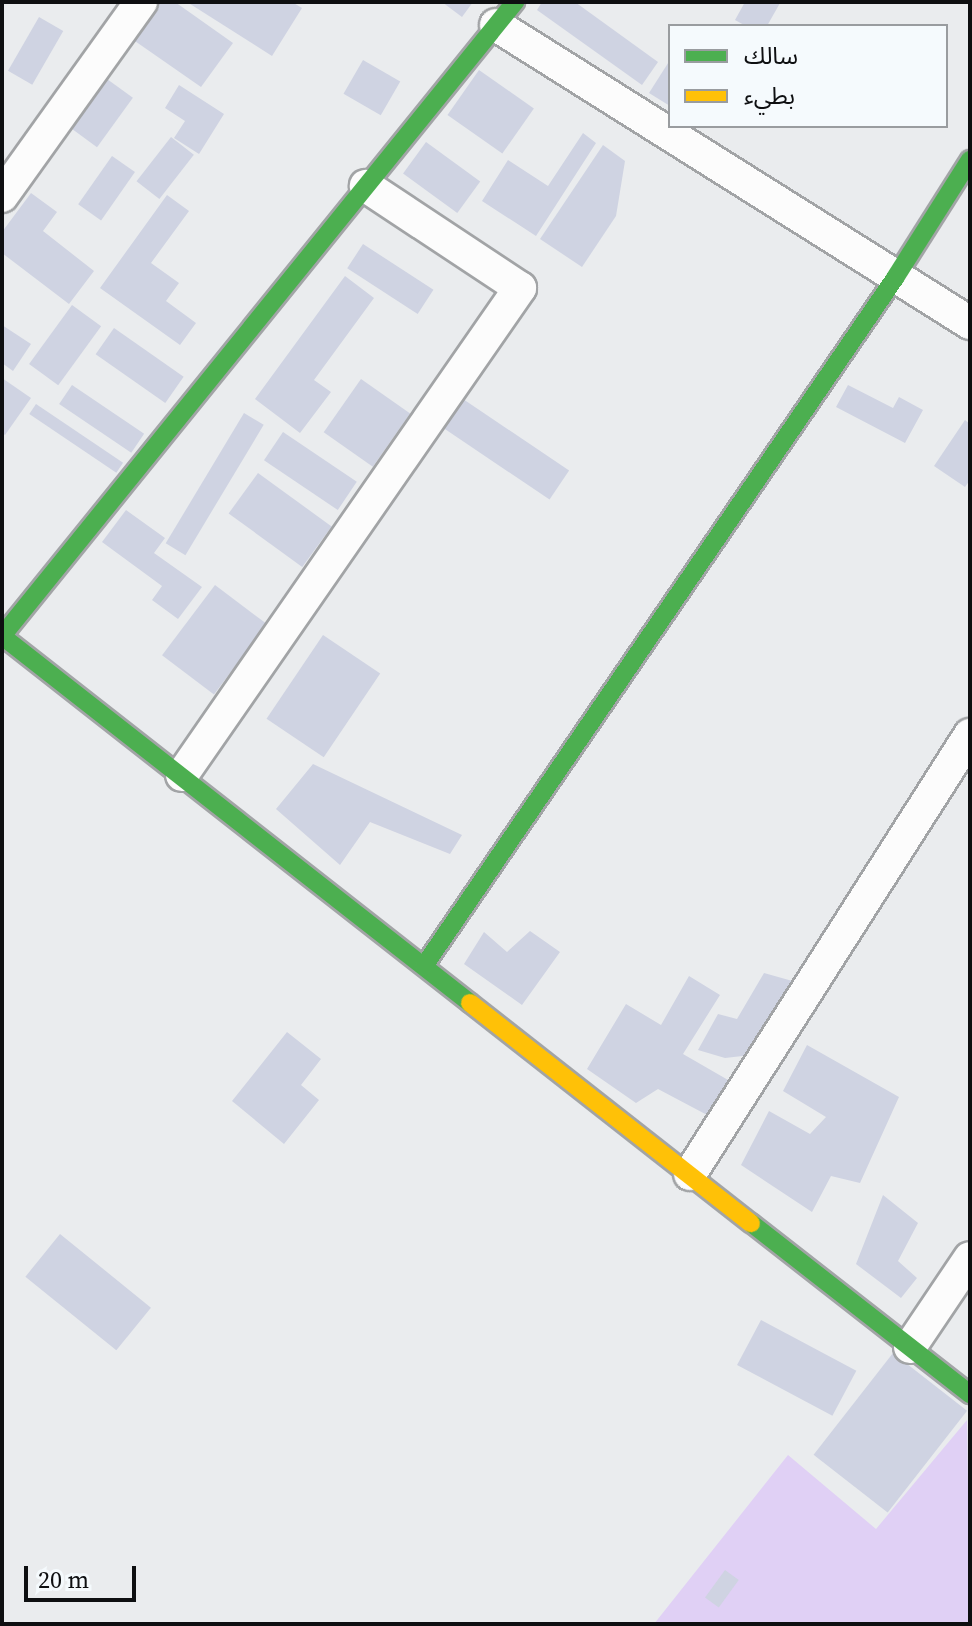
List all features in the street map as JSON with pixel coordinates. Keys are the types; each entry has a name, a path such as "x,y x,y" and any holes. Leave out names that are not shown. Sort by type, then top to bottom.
{"street":[{"path":"2,196 141,2"},
{"path":"668,124 506,14 2,636 970,1394"},
{"path":"674,128 895,278 970,323"},
{"path":"424,966 895,278 970,160"},
{"path":"182,775 520,288 366,186"},
{"path":"690,1174 970,735"},
{"path":"910,1347 970,1258"}],"shaded area":[{"path":"967,1420 970,1624 654,1624 788,1455 876,1529"}],"building":[{"path":"158,2 175,2 233,43 201,87 132,39"},
{"path":"187,2 292,2 302,8 272,56"},
{"path":"442,2 473,2 462,17"},
{"path":"542,2 575,2 658,62 642,85 537,10"},
{"path":"745,2 780,3 768,24 742,24 735,20"},
{"path":"39,17 63,31 32,85 8,71"},
{"path":"363,60 400,82 381,115 344,94"},
{"path":"668,63 668,105 649,93"},
{"path":"479,70 534,108 502,153 447,115"},
{"path":"107,79 133,98 97,147 71,128"},
{"path":"179,85 224,114 199,154 174,138 185,121 165,108"},
{"path":"583,133 596,143 536,236 482,201 508,160 548,186"},
{"path":"171,137 194,155 159,199 137,181"},
{"path":"426,142 480,181 457,213 403,174"},
{"path":"603,145 625,161 616,216 582,267 540,239"},
{"path":"112,156 135,172 101,220 78,204"},
{"path":"31,193 57,212 43,231 94,271 69,304 2,253 2,232"},
{"path":"167,195 189,211 151,263 179,283 166,301 196,323 180,345 100,288"},
{"path":"363,244 433,290 418,314 347,268"},
{"path":"345,276 374,298 314,380 331,392 300,433 255,399"},
{"path":"72,305 101,326 58,385 29,364"},
{"path":"2,325 31,344 13,371 2,363"},
{"path":"114,328 184,377 165,403 96,354"},
{"path":"2,378 31,398 5,435 2,433"},
{"path":"361,379 410,413 373,467 324,432"},
{"path":"72,385 144,434 131,453 59,404"},
{"path":"848,385 893,408 899,397 923,410 905,443 836,407"},
{"path":"463,399 569,471 550,500 443,428"},
{"path":"36,404 123,463 116,473 29,414"},
{"path":"244,413 264,425 185,555 166,543"},
{"path":"965,420 970,424 970,480 965,487 934,466"},
{"path":"283,432 357,482 338,510 264,460"},
{"path":"258,473 332,526 302,567 229,513"},
{"path":"126,510 165,538 154,553 202,587 178,619 152,600 162,586 102,542"},
{"path":"215,585 267,624 214,694 162,655"},
{"path":"323,635 380,674 324,757 267,719"},
{"path":"313,764 462,835 450,854 370,822 340,865 276,809"},
{"path":"530,931 560,952 522,1005 464,964 484,932 507,952"},
{"path":"764,973 796,982 751,1055 725,1058 698,1050 718,1014 737,1019"},
{"path":"689,976 720,995 683,1054 735,1084 709,1116 658,1089 636,1103 587,1069 626,1004 661,1025"},
{"path":"287,1032 321,1059 301,1085 319,1100 284,1144 232,1101"},
{"path":"807,1045 899,1097 860,1183 831,1176 812,1212 741,1165 769,1111 810,1134 826,1117 783,1091"},
{"path":"883,1195 918,1223 898,1261 917,1278 901,1298 856,1264"},
{"path":"60,1234 151,1308 116,1350 25,1277"},
{"path":"761,1320 856,1371 832,1416 737,1365"},
{"path":"893,1353 967,1411 888,1513 814,1455"},
{"path":"725,1570 739,1580 719,1607 705,1598"}],"traffic: fast":[{"path":"2,636 515,2"},
{"path":"424,966 895,278 970,160"},
{"path":"2,636 470,1003"},
{"path":"751,1223 970,1394"}],"traffic: slow":[{"path":"470,1003 751,1223"}]}
